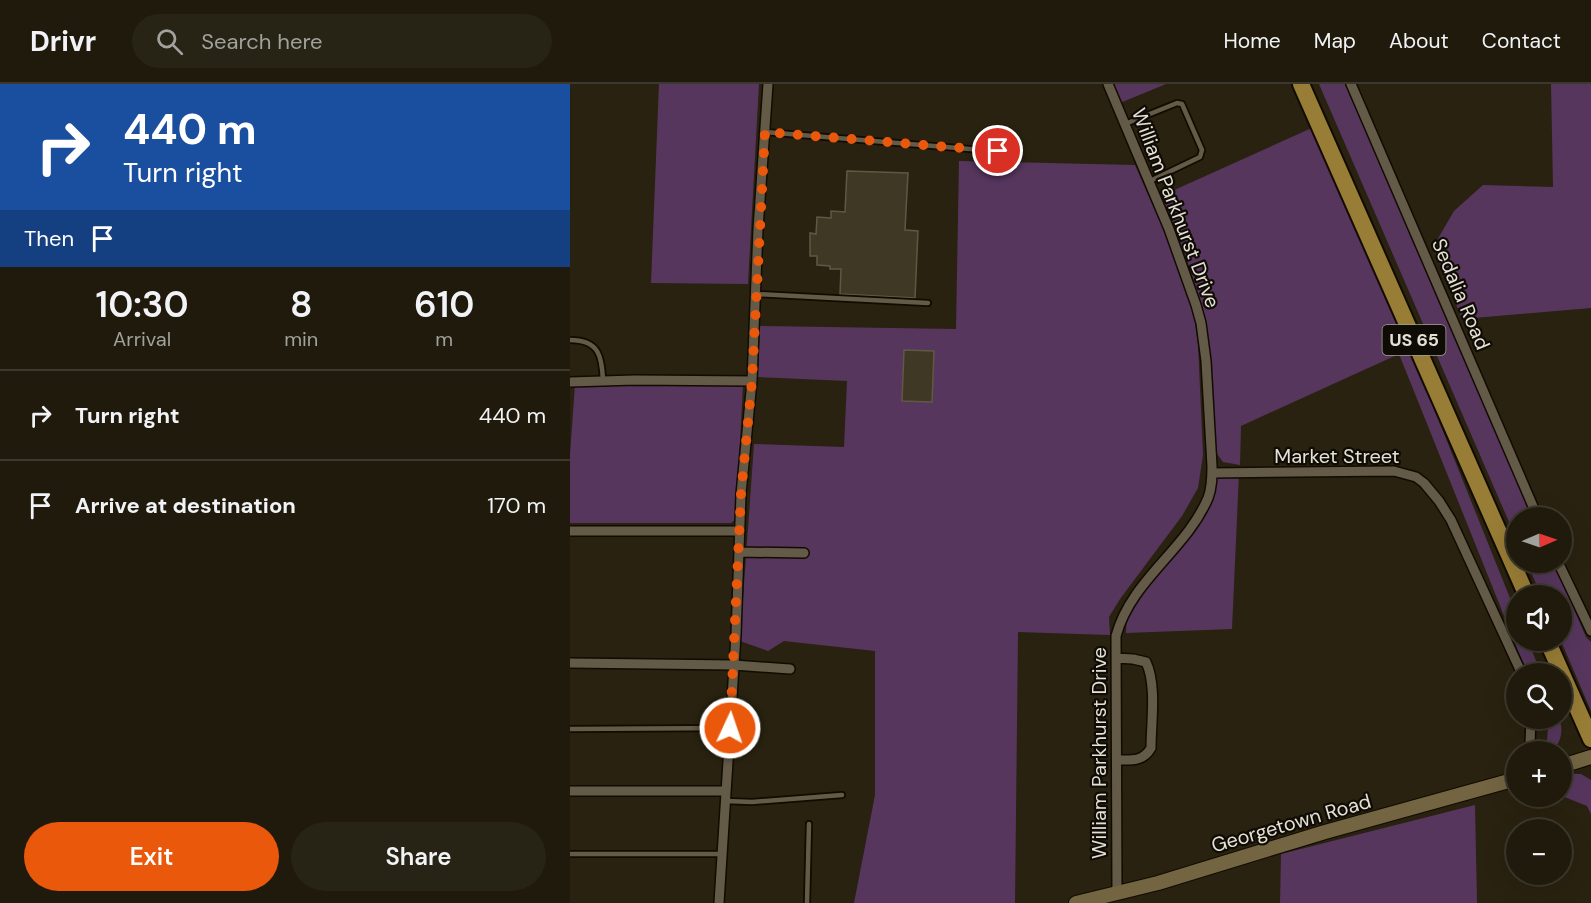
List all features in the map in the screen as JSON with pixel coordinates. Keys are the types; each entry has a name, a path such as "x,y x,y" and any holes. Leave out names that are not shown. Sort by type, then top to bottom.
{"highway":[{"name":"US 65","path":"1302,84 1522,585"},
{"path":"1552,651 1591,739"}],"street":[{"path":"720,903 741,494 752,381 768,84"},
{"name":"William Parkhurst Drive","path":"1108,84 1190,283 1201,324 1206,361 1212,473 1208,498 1191,526 1140,587 1120,623 1116,636 1118,893"},
{"name":"Sedalia Road","path":"1351,84 1533,507"},
{"path":"570,381 752,381"},
{"name":"Market Street","path":"1212,473 1394,471 1416,477 1431,490 1451,520 1517,663"},
{"path":"570,531 740,531"},
{"path":"739,552 804,553"},
{"path":"1564,573 1587,615 1591,631"},
{"path":"1116,658 1133,658 1146,662 1152,688 1151,748 1147,756 1140,759 1117,760"},
{"path":"570,663 734,665 790,669"},
{"path":"1572,763 1591,757"},
{"name":"Georgetown Road","path":"1076,903 1158,883 1325,832 1506,782"},
{"path":"570,791 726,796"}],"lane":[{"path":"1125,124 1177,103 1182,104 1202,150 1200,158 1149,181"},
{"path":"765,132 1019,153"},
{"path":"756,294 928,303"},
{"path":"570,340 582,340 592,345 599,354 603,381"},
{"path":"570,729 730,728"},
{"path":"726,796 794,800 842,795"},
{"path":"807,903 809,824"},
{"path":"570,854 723,854"}],"shaded area":[{"path":"659,84 759,84 748,284 651,283"},
{"path":"1112,84 1166,84 1120,103"},
{"path":"1319,84 1345,84 1530,507 1506,507 1506,515"},
{"path":"1551,84 1591,84 1591,308 1462,319 1433,247 1454,211 1483,185 1553,187"},
{"path":"1314,127 1410,349 1506,588 1506,621 1399,354 1241,426 1240,465 1223,462 1215,451 1213,400 1203,309 1185,254 1161,196"},
{"path":"959,161 1135,165 1178,263 1193,306 1198,344 1203,455 1198,488 1182,516 1109,617 1110,635 1018,632 1015,903 854,903 875,795 875,651 784,641 768,651 740,641 754,444 844,447 847,381 758,377 760,326 956,329"},
{"path":"580,379 743,384 736,519 731,523 570,523 570,454 575,385"},
{"path":"1239,473 1232,629 1126,633 1127,616 1136,596 1188,534 1213,480 1224,474"},
{"path":"1531,573 1558,573 1564,585 1537,585"},
{"path":"1572,605 1586,637 1591,642 1591,711 1565,651 1572,651"},
{"path":"1518,651 1532,651 1537,663 1523,663"},
{"path":"1548,729 1561,729 1559,741 1547,741"},
{"path":"1572,774 1581,774 1591,780 1591,814 1587,806 1572,800"},
{"path":"1475,805 1477,903 1280,903 1281,854"}],"building":[{"path":"847,171 908,173 905,230 918,231 915,298 840,294 841,269 830,269 830,266 817,265 817,256 810,256 810,233 816,234 817,217 831,218 831,211 845,212"},
{"path":"904,350 934,351 932,402 902,401"}],"route":[{"path":"730,728 741,494 752,381 758,229 765,132 998,151"}]}
